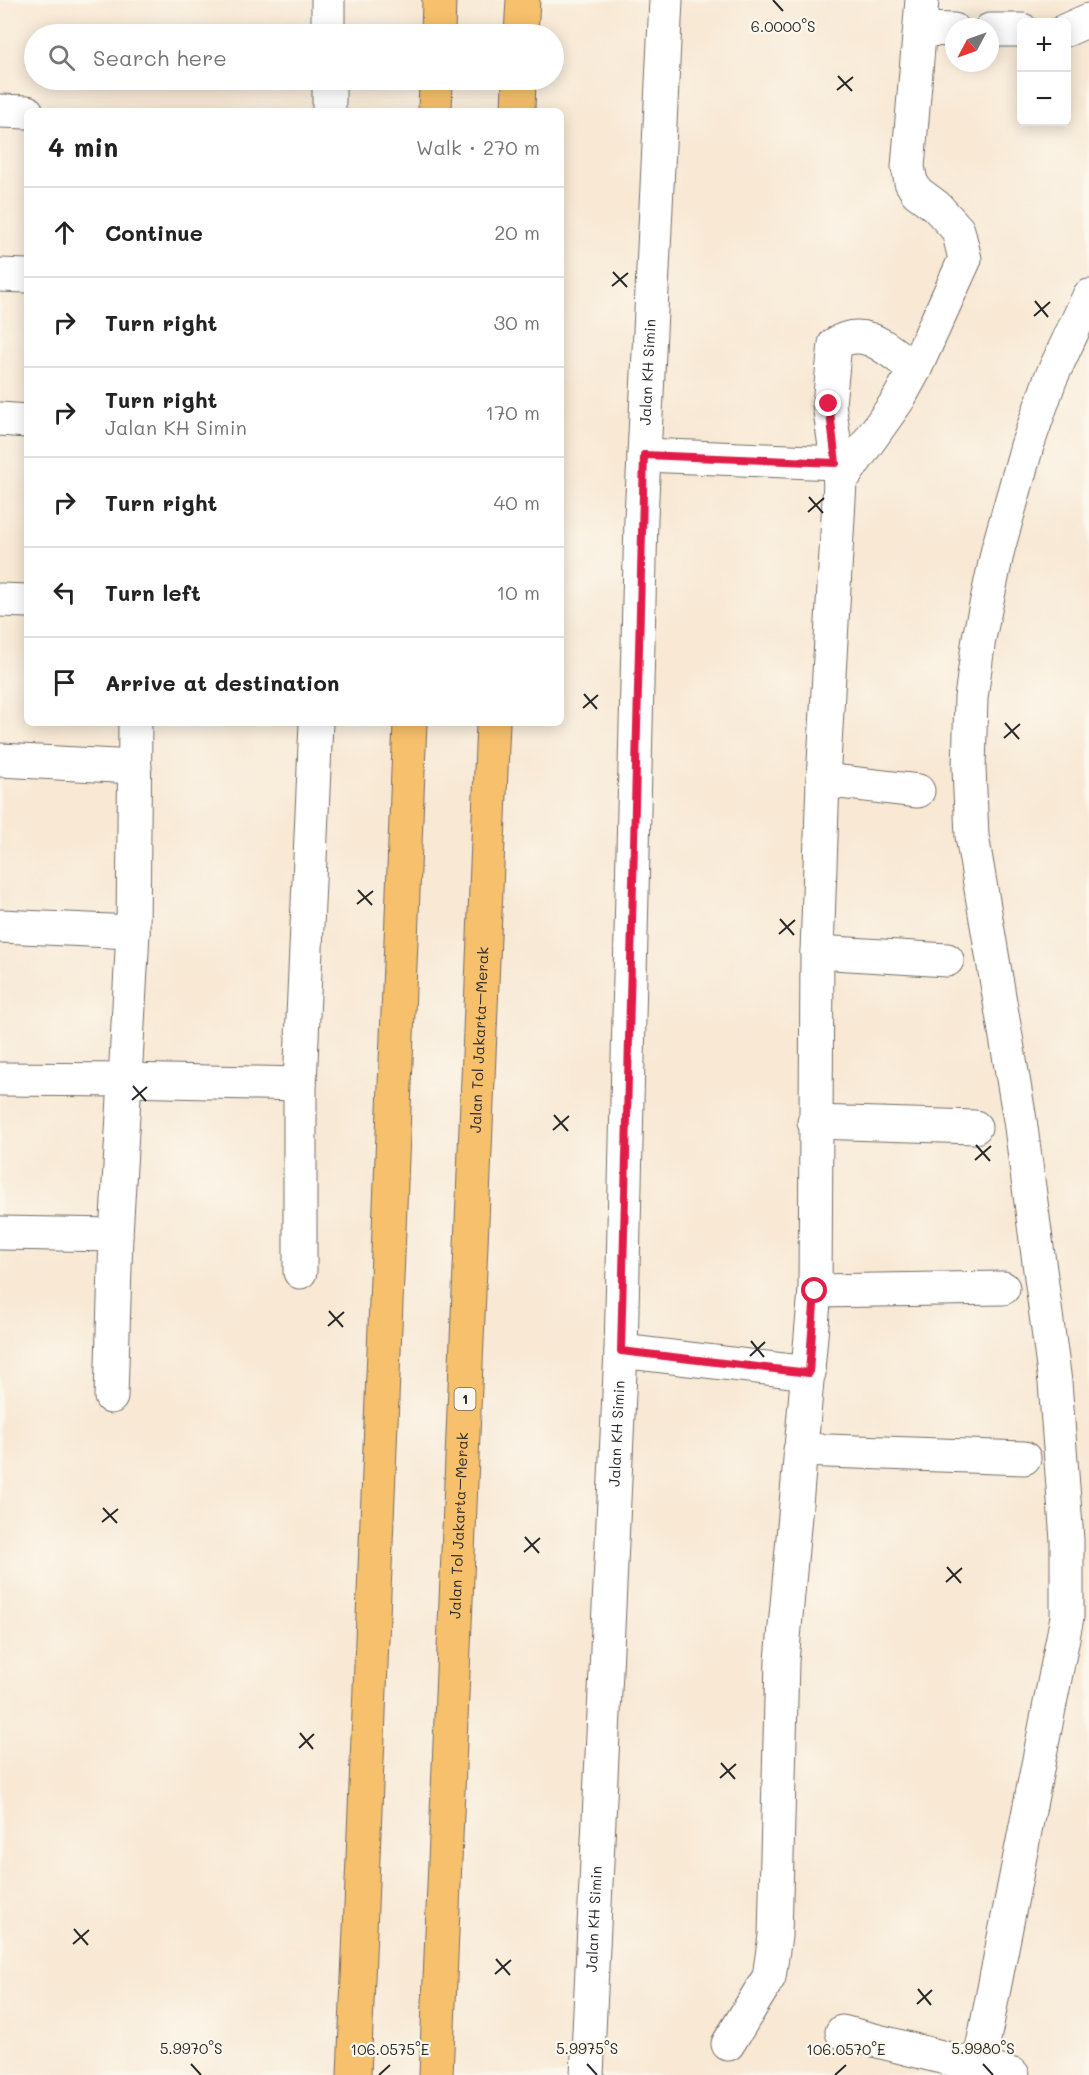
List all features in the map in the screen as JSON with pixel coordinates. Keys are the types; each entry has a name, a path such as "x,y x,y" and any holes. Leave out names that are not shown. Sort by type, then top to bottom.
{"highway":[{"path":"438,24 439,0"},
{"path":"522,24 523,0"},
{"path":"435,108 436,90"},
{"path":"518,108 519,90"},
{"path":"354,2075 410,726"},
{"name":"Jalan Tol Jakarta–Merak","path":"436,2075 493,726"}],"street":[{"path":"328,0 328,24"},
{"name":"Jalan KH Simin","path":"587,2075 621,1351 644,455 666,0"},
{"path":"838,472 898,400 915,369 965,259 958,231 936,207 917,192 911,182 908,167 922,15 945,26"},
{"path":"1071,28 1089,20"},
{"path":"999,30 1017,30"},
{"path":"329,90 329,108"},
{"path":"0,111 24,112"},
{"path":"0,275 24,276"},
{"path":"978,2071 1067,1617 1067,1540 1054,1382 1020,1120 972,836 969,768 971,698 979,638 998,549 1028,446 1050,380 1089,296"},
{"path":"728,2043 769,1977 775,1936 782,1661 815,1291 814,1122 817,952 838,472 829,404 835,344 849,335 865,335 915,369"},
{"path":"0,420 24,421"},
{"path":"644,455 838,472"},
{"path":"0,600 24,601"},
{"path":"111,1397 116,1235 133,932 135,726"},
{"path":"300,1272 300,1084 316,726"},
{"path":"0,760 135,767"},
{"path":"823,780 918,791"},
{"path":"0,926 133,932"},
{"path":"817,952 947,960"},
{"path":"0,1079 300,1084"},
{"path":"814,1122 975,1127"},
{"path":"0,1233 116,1235"},
{"path":"815,1291 1003,1287"},
{"path":"621,1351 809,1373"},
{"path":"800,1450 1024,1458"},
{"path":"842,2032 978,2071 1013,2075"}],"route":[{"path":"815,1291 809,1373 621,1351 644,455 836,463 829,404"}]}
